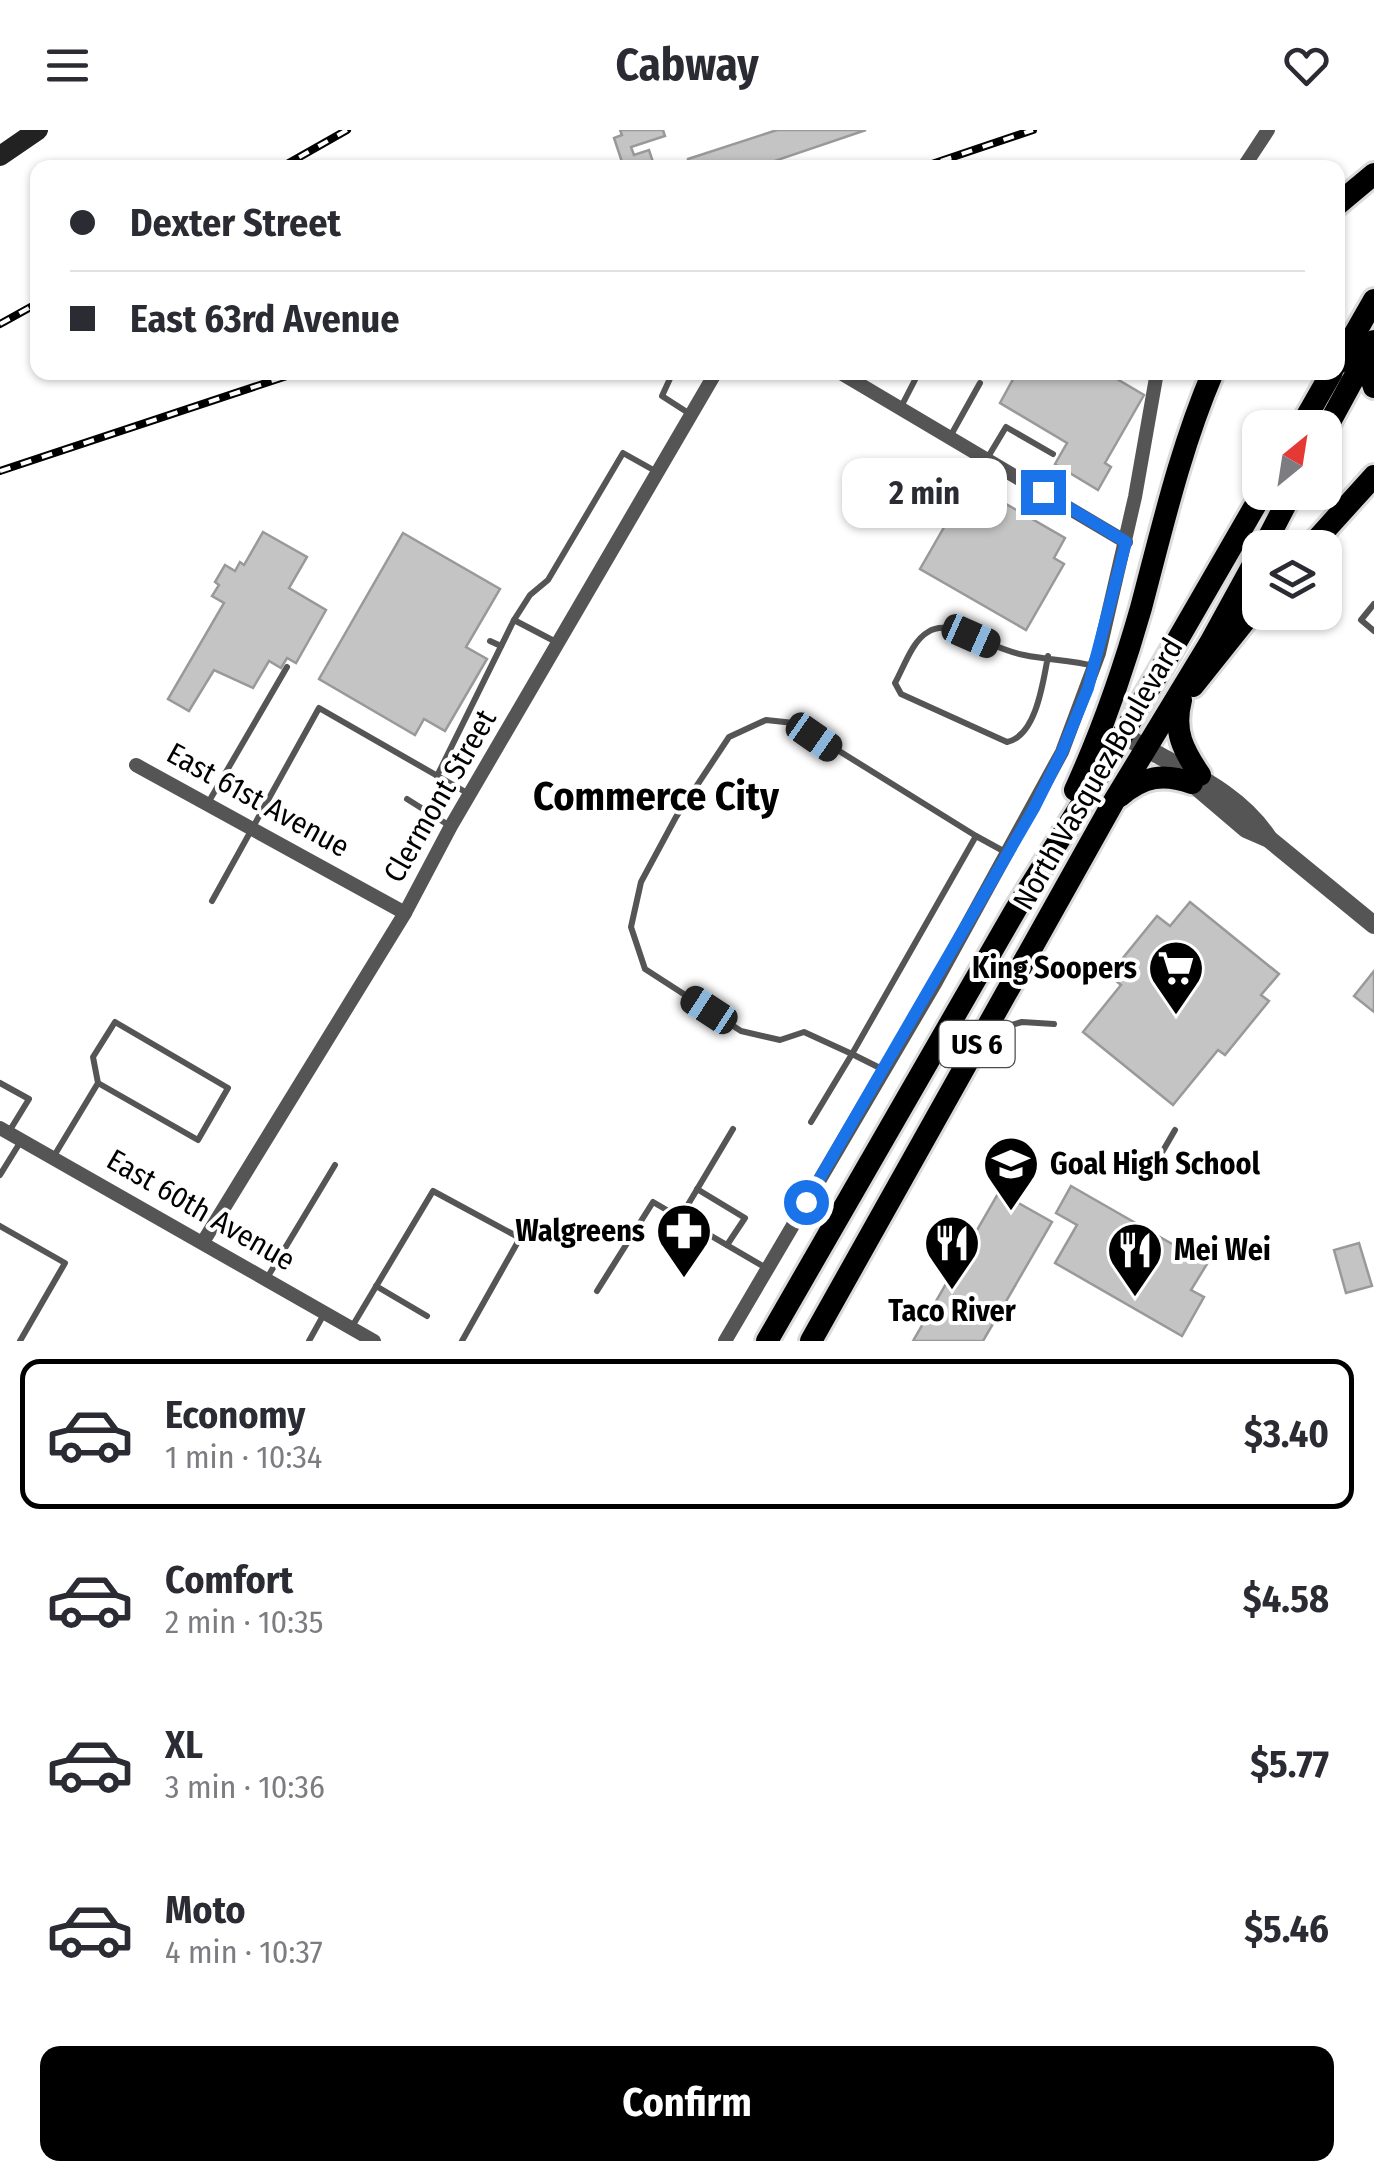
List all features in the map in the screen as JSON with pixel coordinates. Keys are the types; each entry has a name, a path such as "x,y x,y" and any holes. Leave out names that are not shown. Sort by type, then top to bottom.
{"main road":[{"path":"0,156 38,130"},
{"path":"1345,198 1374,174"},
{"path":"1345,351 1374,300"},
{"path":"1336,410 1374,340"},
{"path":"1374,356 1370,375 1374,388"},
{"path":"1016,909 1069,804 1102,726 1136,626 1176,473 1210,380"},
{"path":"1310,410 1327,380"},
{"path":"1325,530 1374,476"},
{"name":"North Vasquez Boulevard","path":"767,1341 1253,510"},
{"name":"North Vasquez Boulevard","path":"811,1341 1114,801 1138,744 1242,580"},
{"path":"1138,744 1181,700 1242,624"},
{"path":"1114,801 1140,780 1164,775 1192,776 1178,732 1176,718 1181,700"}],"street":[{"path":"1248,160 1268,130"},
{"name":"Clermont Street","path":"203,1242 405,913 451,826 711,380"},
{"path":"853,380 1126,542"},
{"path":"725,1341 1008,854 1062,752 1095,666 1126,542 1156,380"},
{"path":"1138,744 1192,776 1246,829 1270,839 1374,924"},
{"name":"East 61st Avenue","path":"136,764 405,913"},
{"name":"East 60th Avenue","path":"10,1133 374,1341"}],"lane":[{"path":"669,380 662,396 691,415"},
{"path":"901,408 916,380"},
{"path":"950,436 980,384"},
{"path":"988,458 1006,427 1053,454"},
{"path":"437,776 514,620 530,595 548,580 623,454 658,472"},
{"path":"1374,604 1361,620 1374,631"},
{"path":"514,620 559,643"},
{"path":"1048,656 1026,730 1013,742 901,694 895,683 917,642 937,628 950,628 1003,650 1048,656 1095,666"},
{"path":"490,640 502,646"},
{"path":"208,804 286,667"},
{"path":"212,901 319,708 470,794"},
{"path":"884,1070 804,1032 780,1040 741,1031 645,968 630,926 641,882 676,816 728,737 766,720 794,724 1008,854"},
{"path":"407,799 451,826"},
{"path":"810,1122 976,836"},
{"path":"53,1158 98,1083 93,1057 114,1022 228,1088 198,1140 98,1083"},
{"path":"983,1034 1022,1022 1054,1024"},
{"path":"0,1083 28,1100 10,1133 0,1175"},
{"path":"680,1218 733,1129"},
{"path":"1156,1161 1175,1130"},
{"path":"266,1279 335,1164"},
{"path":"697,1189 745,1218 727,1245"},
{"path":"351,1328 433,1191 520,1238 462,1341"},
{"path":"597,1292 652,1202 767,1268"},
{"path":"0,1226 64,1263 20,1341"},
{"path":"376,1286 426,1316"},
{"path":"309,1341 324,1312"}],"building":[{"path":"620,130 663,130 665,136 631,147 634,155 649,150 652,160 621,160 614,138 622,135"},
{"path":"777,130 866,130 778,160 688,159"},
{"path":"1013,380 1119,380 1144,395 1105,463 1111,467 1098,490 1055,464 1067,443 1000,403"},
{"path":"980,489 1065,538 1054,558 1064,564 1026,630 920,569 958,503 968,509"},
{"path":"263,532 307,557 289,588 326,610 296,663 287,658 281,668 269,661 253,688 214,670 189,711 168,699 224,603 212,596 219,585 215,582 225,565 235,571 240,562 244,565"},
{"path":"403,533 500,589 466,647 487,659 445,731 424,719 415,735 319,679"},
{"name":"King Soopers","path":"1190,902 1279,974 1261,995 1269,1001 1225,1055 1218,1050 1173,1105 1083,1032 1121,985 1109,975 1157,916 1170,926"},
{"path":"1374,971 1374,1012 1354,996"},
{"path":"1071,1186 1207,1264 1191,1290 1204,1297 1182,1336 1055,1263 1077,1225 1056,1213"},
{"path":"999,1192 1052,1222 983,1341 913,1341"},
{"path":"1359,1243 1372,1286 1346,1293 1334,1250"}],"railway":[{"path":"294,160 347,130"},
{"path":"944,160 1033,130"},
{"path":"0,324 30,307"},
{"path":"0,471 275,380"}],"place":[{"name":"King Soopers","path":"1176,1017"},
{"name":"Goal High School","path":"1011,1213"},
{"name":"Walgreens","path":"684,1280"},
{"name":"Taco River","path":"952,1292"},
{"name":"Mei Wei","path":"1135,1299"}],"district":[{"name":"Commerce City","path":"656,797"}],"route":[{"path":"806,1202 1034,808 1088,688 1126,542 1043,492"}]}
